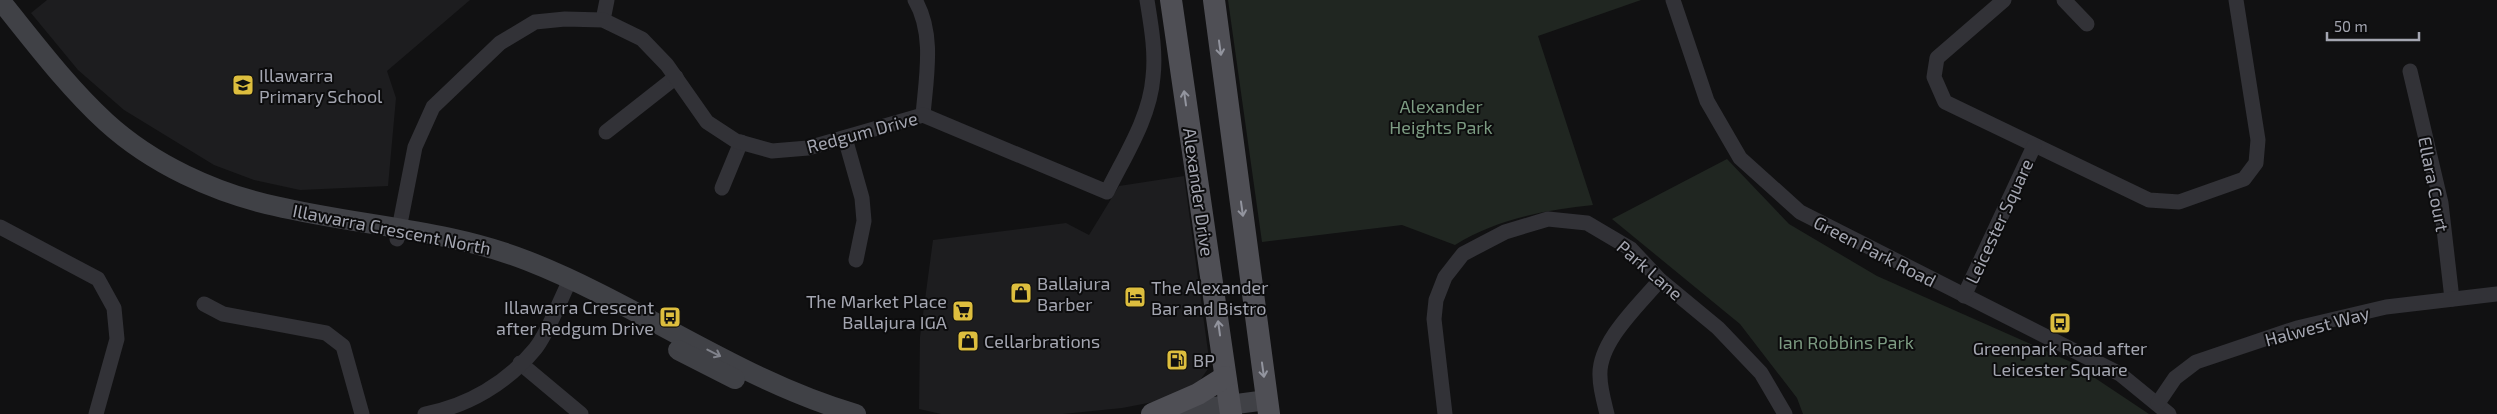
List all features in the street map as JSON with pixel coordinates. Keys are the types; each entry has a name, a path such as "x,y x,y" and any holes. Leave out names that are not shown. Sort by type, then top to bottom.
{"main road":[{"name":"Illawarra Crescent North","path":"0,0 74,90 108,123 143,150 201,182 249,199 276,206 398,233 568,284 782,388 856,414"},
{"name":"Alexander Drive","path":"1171,0 1230,410"},
{"path":"1161,414 1266,410 1214,0"},
{"name":"Illawarra Crescent North","path":"0,13 71,99 106,132 154,168 219,198 261,211 398,233"},
{"name":"Illawarra Crescent North","path":"568,284 769,396 820,414"},
{"path":"1152,414 1198,394 1225,376"}],"street":[{"path":"603,20 607,0"},
{"path":"915,0 921,9 928,51 924,115"},
{"name":"Redgum Drive","path":"398,233 416,148 433,107 500,44 535,22 564,19 603,20 642,39 676,77 707,122 742,142 772,150 808,148 924,115 1107,192 1145,115 1154,78 1153,39 1147,0"},
{"name":"Green Park Road","path":"1673,0 1707,101 1740,158 1800,212 2120,374 2158,403 2169,414"},
{"name":"Leicester Square","path":"2004,0 1937,58 1934,77 1945,102 2149,200 2179,202 2244,179 2256,163 2258,140 2236,0"},
{"path":"2064,0 2087,24"},
{"name":"Ellara Court","path":"2410,71 2440,203 2452,299"},
{"path":"606,132 676,77"},
{"path":"845,138 862,198 864,221 856,260"},
{"path":"722,188 742,142"},
{"name":"Leicester Square","path":"1964,296 2034,146"},
{"name":"Park Lane","path":"1445,414 1434,318 1436,300 1445,276 1463,254 1504,232 1548,219 1587,223 1631,249 1660,280 1718,328 1761,373 1785,414"},
{"path":"0,227 98,278 114,308 117,339 96,414"},
{"path":"1607,414 1600,376 1601,358 1614,336 1660,280"},
{"path":"425,414 447,412 492,389 536,348 568,284"},
{"name":"Halwest Way","path":"2158,403 2175,378 2196,362 2297,328 2386,308 2497,294"},
{"path":"204,304 223,314 326,333 343,346 362,414"},
{"path":"520,363 581,414"}],"shaded area":[{"name":"Illawarra Primary School","path":"47,0 470,0 387,71 396,98 388,186 300,190 254,180 214,165 124,110 78,70 31,13"},
{"path":"1184,176 1210,366 1194,389 1174,398 1122,408 1063,414 941,414 919,409 920,337 933,240 1066,223 1089,235 1119,186"}],"green space":[{"name":"Alexander Heights Park","path":"1228,0 1641,0 1538,36 1593,205 1521,217 1487,228 1455,245 1402,225 1262,242"},
{"name":"Ian Robbins Park","path":"1727,159 1789,224 1877,276 2071,362 2149,414 1803,414 1797,398 1740,324 1612,219"}],"place":[{"name":"Illawarra Primary School","path":"243,85"},
{"name":"Ballajura Barber","path":"1021,293"},
{"name":"The Alexander Bar and Bistro","path":"1135,297"},
{"name":"The Market Place Ballajura IGA","path":"963,311"},
{"name":"Illawarra Crescent after Redgum Drive","path":"670,317"},
{"name":"Greenpark Road after Leicester Square","path":"2060,323"},
{"name":"Cellarbrations","path":"968,341"},
{"name":"BP","path":"1177,360"}]}
